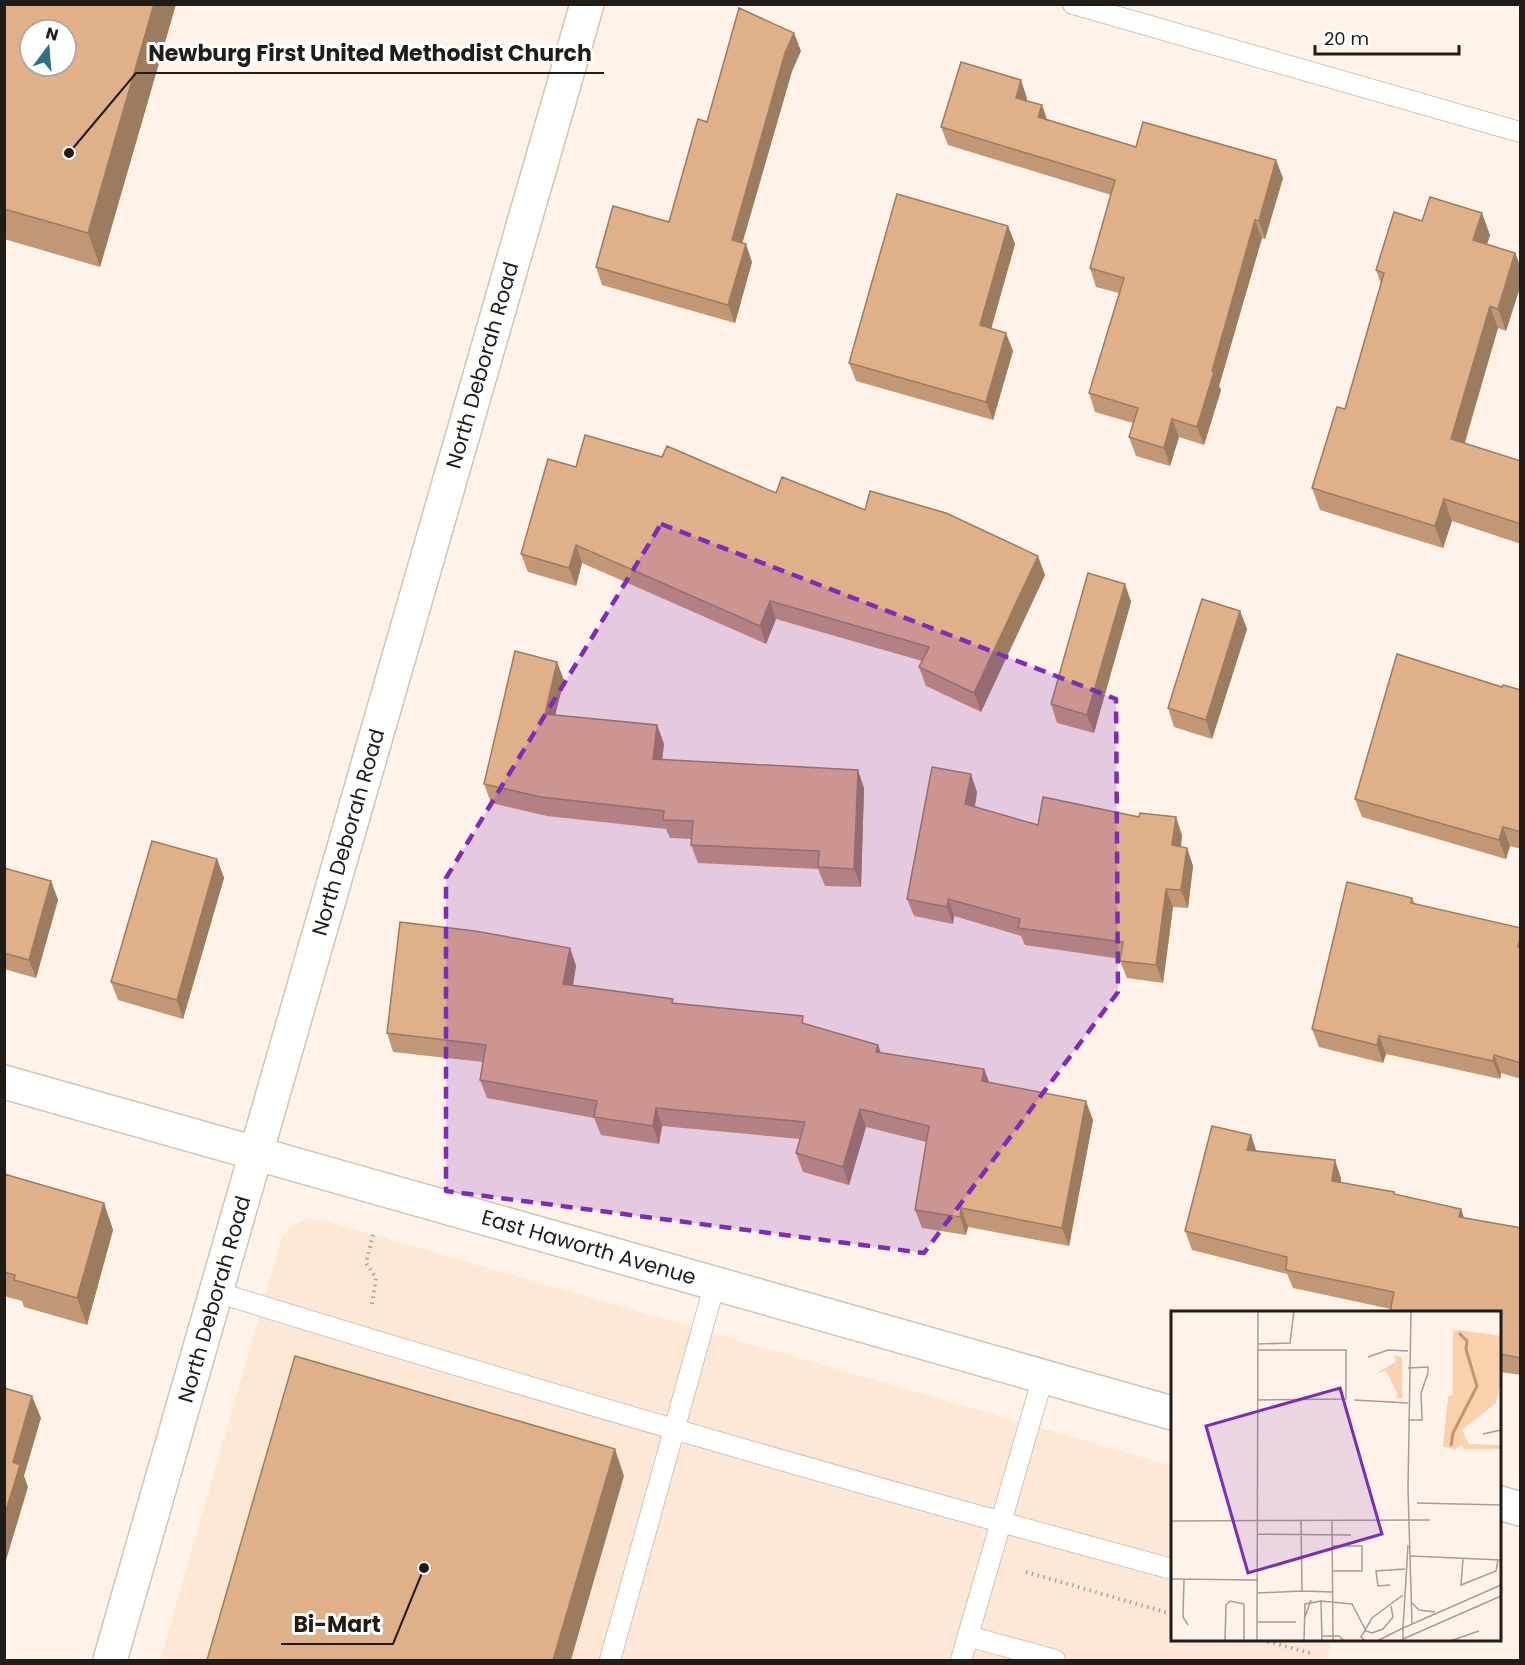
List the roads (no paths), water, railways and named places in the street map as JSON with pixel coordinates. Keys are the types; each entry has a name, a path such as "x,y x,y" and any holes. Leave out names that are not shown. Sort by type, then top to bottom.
{"street":[{"name":"North Deborah Road","path":"110,1660 586,4"},
{"name":"East Haworth Avenue","path":"4,1082 1171,1412"},
{"path":"1501,1503 1521,1509"}],"lane":[{"path":"1073,4 1521,132"},
{"path":"610,1660 715,1283"},
{"path":"216,1293 675,1429 1001,1523 1171,1568"},
{"path":"961,1660 1043,1377"},
{"path":"968,1636 1055,1660"}],"place":[{"name":"Newburg First United Methodist Church","path":"69,153"},
{"name":"Bi-Mart","path":"424,1568"}]}
